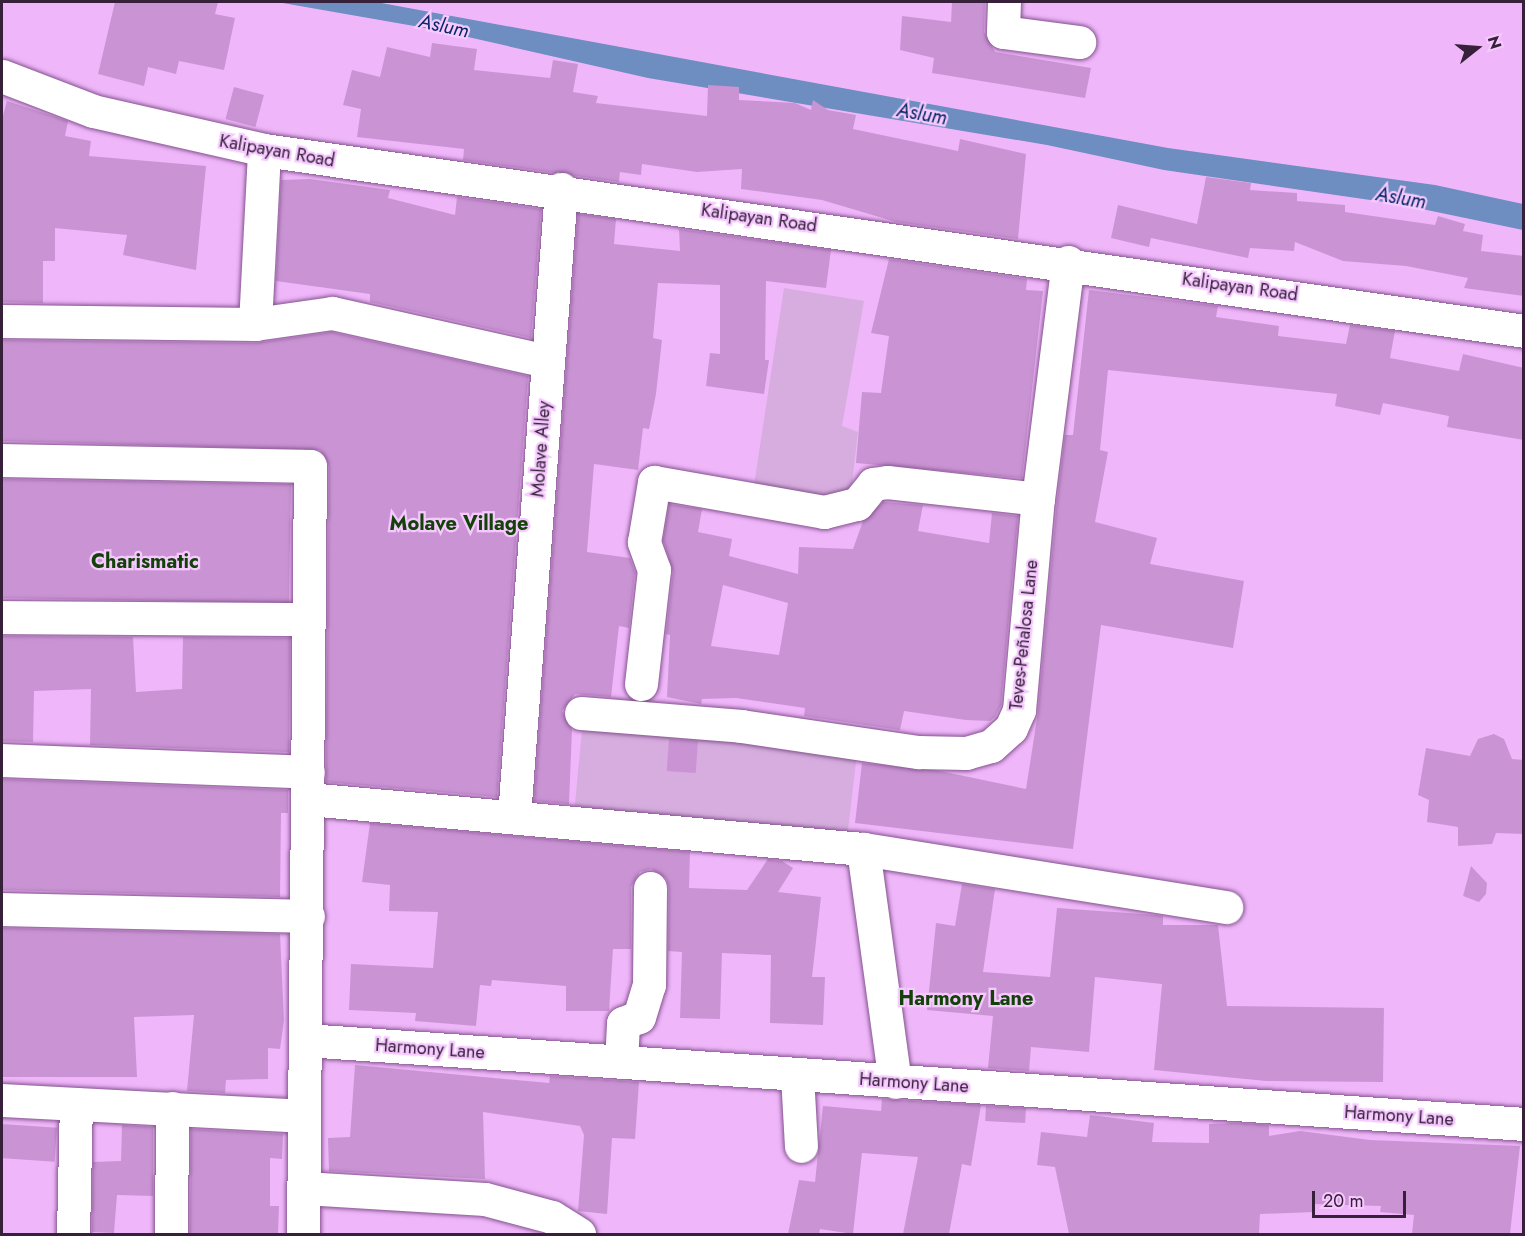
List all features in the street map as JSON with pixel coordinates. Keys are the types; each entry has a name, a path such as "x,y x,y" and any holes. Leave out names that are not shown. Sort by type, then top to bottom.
{"street":[{"path":"1004,2 1003,32 1079,42"},
{"name":"Kalipayan Road","path":"2,76 93,111 264,150 424,176 561,189 1524,331"},
{"path":"255,324 264,150"},
{"name":"Molave Alley","path":"514,816 561,189"},
{"name":"Teves-Peñalosa Lane","path":"581,712 741,726 918,752 966,753 991,746 1011,728 1019,710 1038,499 1068,262"},
{"path":"2,321 255,324 332,313 547,361"},
{"path":"2,460 310,466 308,916 303,1234"},
{"path":"641,684 654,570 644,542 654,482 824,512 857,504 868,488 887,482 1038,499"},
{"path":"2,617 308,619"},
{"path":"2,760 308,785 514,816 863,849 1226,907"},
{"path":"863,849 895,1082"},
{"path":"621,1062 623,1023 639,1017 649,986 650,888"},
{"path":"2,909 308,916"},
{"name":"Harmony Lane","path":"306,1040 1524,1124"},
{"path":"797,1075 801,1146"},
{"path":"2,1100 304,1116"},
{"path":"73,1234 76,1104"},
{"path":"171,1234 172,1108"},
{"path":"304,1188 485,1199 552,1218 579,1234"}],"shaded area":[{"path":"784,288 864,301 842,426 858,432 850,500 753,492"},
{"path":"584,709 857,753 847,839 574,814"}],"water":[{"name":"Aslum","path":"277,2 376,2 1168,148 1435,185 1523,204 1523,230 1398,204 1164,170 1047,145 648,78 437,30"}],"building":[{"path":"115,2 218,2 215,14 235,18 224,70 179,61 176,74 148,67 144,86 98,74"},
{"path":"952,2 985,2 984,32 995,52 1091,68 1085,98 932,73 934,58 900,50 902,16 951,22"},
{"path":"432,43 477,49 474,70 550,78 553,60 578,64 573,92 598,96 596,103 707,116 708,85 739,87 739,100 795,103 811,110 813,100 828,110 856,115 853,129 958,151 960,139 1026,154 1018,239 896,222 822,200 741,189 742,169 697,172 642,164 641,175 620,172 619,182 463,160 464,149 357,137 361,109 343,105 352,70 380,77 387,47 430,57"},
{"path":"234,87 264,95 255,127 225,119"},
{"path":"7,101 68,121 65,136 91,141 89,156 206,166 196,270 123,255 127,235 55,228 55,261 43,261 43,303 2,302 2,119"},
{"path":"1206,177 1251,183 1250,190 1297,193 1297,201 1345,205 1345,212 1435,225 1438,216 1465,224 1463,231 1483,235 1481,251 1524,256 1524,296 1464,288 1468,278 1406,266 1343,261 1295,242 1294,251 1250,248 1248,258 1151,238 1149,247 1111,238 1118,205 1197,224"},
{"path":"310,179 390,190 388,198 455,215 457,197 541,209 531,338 370,302 370,294 276,281 281,180"},
{"path":"578,214 616,219 614,244 680,251 679,229 831,250 826,288 766,281 765,360 769,360 764,394 706,386 710,353 720,354 720,285 658,283 653,338 662,340 656,394 649,429 643,428 638,470 594,464 587,552 630,558 635,572 629,628 619,626 611,697 575,694 562,711 572,729 569,804 534,801"},
{"path":"889,259 1027,279 1026,290 1043,291 1022,478 856,463 862,392 881,393 889,336 871,333"},
{"path":"1089,290 1218,306 1216,317 1279,326 1278,336 1346,344 1350,325 1395,331 1390,358 1459,371 1463,354 1524,368 1524,440 1447,427 1449,416 1383,403 1380,415 1335,406 1337,394 1108,370 1100,450 1108,452 1095,522 1157,538 1150,564 1244,581 1233,648 1101,625 1073,849 855,823 862,763 940,771 1026,789 1038,712 1065,435 1073,435"},
{"path":"331,332 528,376 497,797 326,782 329,466 320,450 2,441 2,340 255,343"},
{"path":"2,479 291,484 289,603 2,598"},
{"path":"883,502 923,505 918,531 989,543 992,513 1018,516 1001,705 995,717 990,721 966,720 904,711 900,730 804,716 805,708 736,698 702,699 701,704 667,697 670,635 666,634 673,572 663,540 669,504 702,509 698,532 732,539 729,556 798,574 799,547 853,549 863,521","holes":["723,585 788,603 779,655 711,646"]},
{"path":"2,636 133,637 136,692 182,689 183,637 290,638 289,752 90,745 91,689 34,691 33,742 2,741"},
{"path":"1494,734 1504,739 1512,759 1524,760 1524,834 1496,833 1492,844 1458,846 1458,827 1427,822 1429,800 1418,795 1426,748 1470,756 1478,739"},
{"path":"669,739 698,741 696,773 667,771"},
{"path":"2,779 288,790 288,813 281,813 280,897 2,890"},
{"path":"370,823 690,852 689,888 747,890 768,859 782,861 793,868 778,892 821,897 812,977 825,977 823,1025 770,1023 771,955 722,953 720,1019 680,1018 682,952 668,951 669,888 666,878 651,869 640,872 631,887 631,949 613,949 609,1011 566,1011 566,986 492,980 491,986 480,985 476,1026 415,1021 416,1013 349,1010 351,964 433,968 438,912 389,911 390,885 362,882"},
{"path":"1471,866 1487,883 1486,894 1479,902 1463,896"},
{"path":"962,884 995,889 983,972 1050,977 1057,908 1163,916 1163,925 1218,925 1227,1006 1384,1008 1383,1082 1266,1081 1154,1070 1162,984 1095,977 1089,1052 1031,1047 1029,1071 988,1068 993,1016 927,1010 936,923 955,926"},
{"path":"2,928 280,934 284,1020 280,1049 268,1048 268,1079 226,1080 225,1093 187,1091 194,1015 134,1017 137,1077 2,1077"},
{"path":"355,1065 549,1083 550,1076 639,1082 635,1139 612,1138 607,1214 578,1211 584,1135 580,1126 483,1112 485,1179 329,1171 328,1138 350,1137"},
{"path":"882,1099 981,1105 971,1166 962,1164 949,1234 903,1234 918,1157 862,1153 853,1234 820,1229 819,1234 788,1234 799,1180 815,1182 823,1106 881,1111"},
{"path":"986,1106 1026,1108 1025,1123 985,1121"},
{"path":"1090,1115 1154,1123 1152,1142 1209,1143 1209,1124 1237,1123 1269,1125 1269,1136 1300,1131 1370,1140 1520,1146 1510,1234 1412,1234 1414,1215 1380,1212 1381,1206 1315,1204 1315,1212 1260,1214 1259,1234 1069,1234 1055,1167 1037,1165 1041,1132 1087,1137"},
{"path":"2,1124 57,1128 54,1162 2,1158"},
{"path":"122,1125 153,1127 153,1196 117,1195 114,1233 92,1232 93,1162 121,1161"},
{"path":"191,1129 283,1134 282,1159 270,1158 270,1206 279,1206 278,1234 190,1233"}],"district":[{"name":"Molave Village","path":"459,523"},
{"name":"Charismatic","path":"145,561"},
{"name":"Harmony Lane","path":"966,998"}]}
